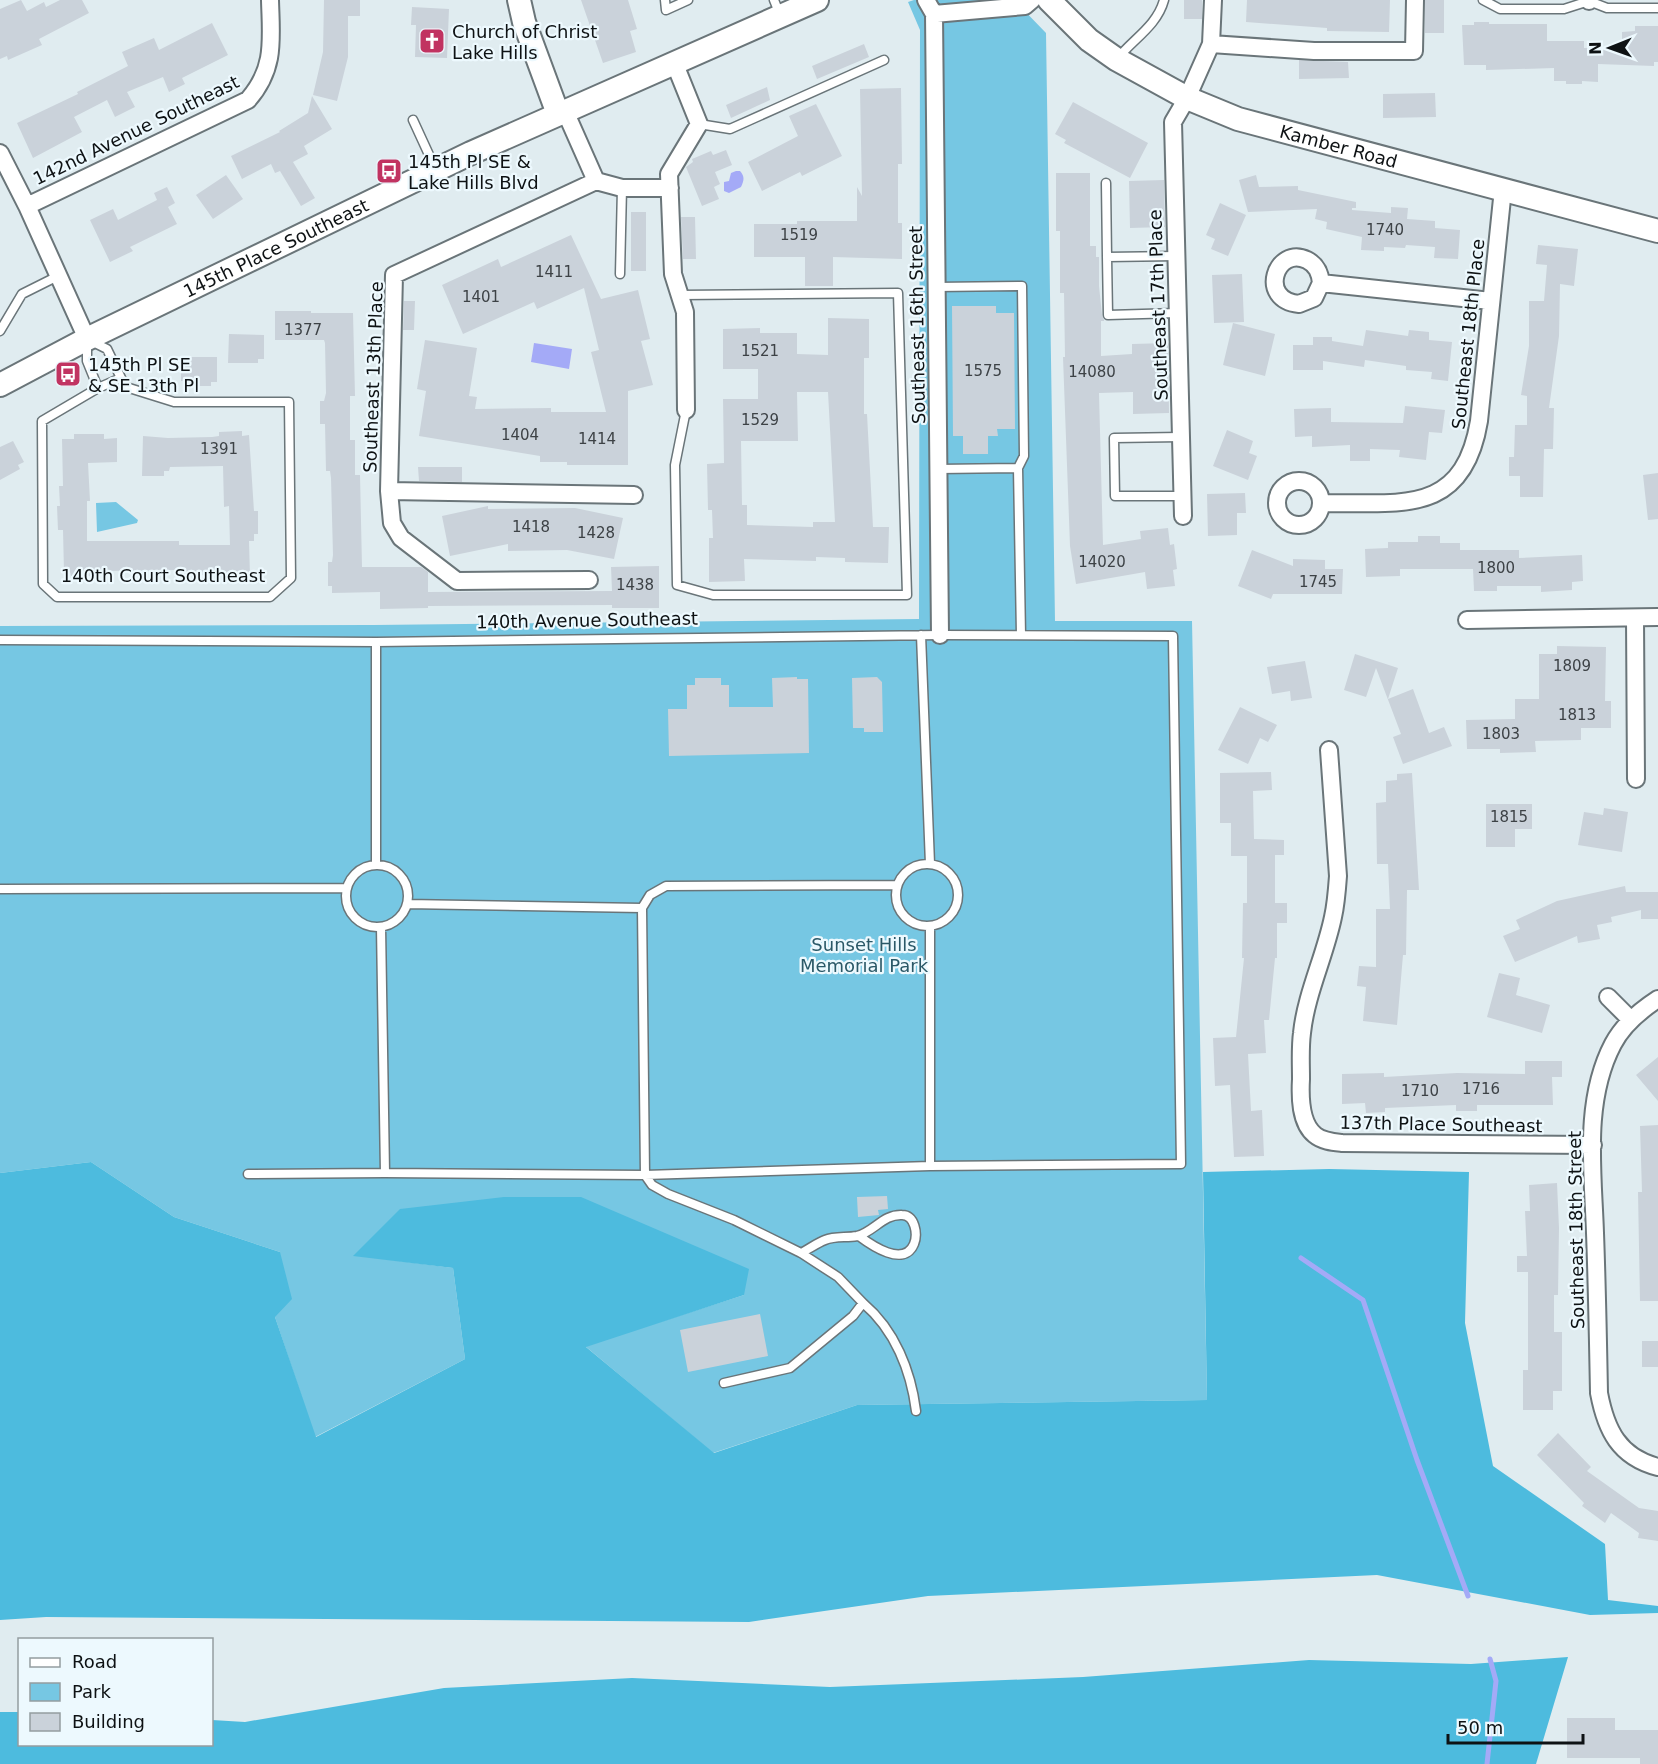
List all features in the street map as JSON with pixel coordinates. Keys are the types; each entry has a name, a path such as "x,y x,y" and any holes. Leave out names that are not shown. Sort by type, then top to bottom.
{"street":[{"name":"142nd Avenue Southeast","path":"27,206 248,100 260,87 267,69 271,46 270,0"},
{"path":"519,0 524,22 561,112 596,181 622,188 670,188"},
{"name":"145th Place Southeast","path":"0,385 87,339 436,170 674,63 777,8 817,0"},
{"path":"930,7 1025,6 1032,0"},
{"name":"Kamber Road","path":"1049,0 1089,40 1116,59 1187,98 1238,119 1658,231"},
{"path":"1213,0 1211,44 1314,51 1414,51 1415,0"},
{"name":"Southeast 16th Street","path":"930,7 940,635"},
{"name":"Southeast 17th Place","path":"1183,516 1173,122 1187,98 1211,44"},
{"path":"674,63 699,124 669,174 674,274 686,312 686,410"},
{"path":"0,153 27,206 87,339"},
{"name":"Southeast 13th Place","path":"589,580 457,580 401,538 392,523 389,490 394,275 596,181"},
{"name":"Southeast 18th Place","path":"1321,503 1404,502 1424,498 1439,492 1456,479 1468,463 1476,442 1503,189"},
{"path":"1321,283 1491,301"},
{"path":"389,490 634,495"},
{"path":"1467,620 1658,617"},
{"path":"1635,618 1636,779"},
{"name":"137th Place Southeast","path":"1329,750 1338,876 1337,897 1306,1010 1302,1033 1300,1094 1307,1124 1316,1135 1328,1142 1593,1145"},
{"path":"1608,997 1631,1020"},
{"name":"Southeast 18th Street","path":"1658,999 1631,1020 1614,1042 1604,1068 1596,1100 1593,1145 1599,1393 1608,1428 1619,1443 1630,1455 1646,1464 1658,1467"}],"lane":[{"path":"665,0 666,10 688,0"},
{"path":"1116,59 1152,24 1164,0"},
{"path":"1483,0 1500,9 1564,9 1589,1 1607,8 1658,8"},
{"path":"699,124 730,129 884,60"},
{"path":"413,120 436,170"},
{"path":"1106,183 1108,315 1177,314"},
{"path":"620,274 622,188"},
{"path":"1107,257 1176,256"},
{"path":"0,331 22,294 58,276"},
{"path":"936,287 1022,286 1024,456 1018,468 1021,635"},
{"path":"680,296 898,293 907,595 712,596 677,585 675,465 686,410"},
{"path":"98,388 87,361 87,339 107,349 121,378"},
{"name":"140th Court Southeast","path":"121,378 126,387 174,402 289,402 291,578 270,597 57,597 43,584 42,421 98,388 121,378"},
{"path":"1181,437 1114,438 1114,496 1182,495"},
{"path":"938,469 1018,468"},
{"path":"921,635 930,864"},
{"name":"140th Avenue Southeast","path":"0,640 376,642 921,635 1173,636 1181,1164 930,1166"},
{"path":"376,642 376,865"},
{"path":"930,864 940,866 949,872 955,880 958,901 948,918 939,924 930,926 910,921 903,914 896,896 897,885 902,876 919,865 930,864"},
{"path":"376,865 386,866 402,876 408,895 407,904 398,920 381,927 371,927 354,916 348,908 346,898 347,888 357,871 376,865"},
{"path":"897,885 666,886 650,895 642,908 645,1175 652,1185 734,1220 801,1253 838,1276 889,1331 914,1391 916,1412"},
{"path":"0,889 347,888"},
{"path":"407,904 642,908"},
{"path":"248,1174 645,1175 930,1166 930,926"},
{"path":"381,927 385,1173"},
{"path":"801,1253 826,1239 859,1236 881,1220 901,1214 908,1216 912,1221 916,1234 911,1249 906,1253 896,1254 885,1252 859,1236"},
{"path":"724,1383 790,1368 853,1316 863,1303"}],"green space":[{"name":"Sunset Hills Memorial Park","path":"914,0 1014,0 1046,33 1055,621 1192,621 1207,1400 857,1405 713,1453 585,1346 744,1295 354,1255 453,1268 465,1359 315,1437 275,1317 280,1252 174,1217 91,1162 0,1173 0,626 374,625 919,619 920,30 908,2"},
{"path":"116,502 138,520 137,523 97,532 96,503"}],"shaded area":[{"path":"740,171 743,177 741,187 729,193 724,191 724,182 729,181 731,173"},
{"path":"534,343 572,349 569,369 531,362"},
{"path":"91,1162 174,1217 280,1252 292,1299 275,1317 316,1437 465,1359 453,1268 353,1256 400,1209 504,1197 581,1197 749,1269 744,1295 586,1347 714,1453 857,1405 1207,1400 1203,1172 1329,1169 1469,1172 1465,1323 1493,1466 1605,1544 1608,1600 1658,1606 1658,1613 1590,1615 1377,1575 928,1596 749,1622 46,1617 0,1620 0,1173"},
{"path":"1568,1657 1536,1764 0,1764 0,1712 18,1712 18,1746 213,1746 213,1720 245,1722 444,1688 632,1678 830,1687 1083,1677 1309,1660 1471,1664"}],"building":[{"path":"21,0 27,11 44,2 46,7 60,0 82,0 89,13 39,39 42,45 8,60 7,56 0,59 0,9"},
{"path":"324,0 360,0 360,16 348,16 348,57 337,101 313,95 323,52"},
{"path":"581,0 628,0 637,29 630,31 636,52 603,63"},
{"path":"1184,0 1202,0 1202,19 1184,19"},
{"path":"1247,0 1390,0 1389,32 1327,31 1327,28 1246,22"},
{"path":"1425,0 1444,0 1444,33 1425,33"},
{"name":"Church of Christ Lake Hills","path":"412,7 449,9 447,58 415,57 416,25 411,25"},
{"path":"1474,22 1547,24 1547,41 1584,41 1584,48 1622,47 1622,32 1635,31 1635,26 1658,26 1658,62 1654,62 1654,66 1598,64 1598,82 1582,81 1582,84 1554,81 1554,68 1486,70 1486,65 1464,65 1462,25 1474,25"},
{"path":"212,23 228,55 182,78 185,84 169,92 163,77 127,92 135,107 115,117 107,100 74,117 82,132 33,158 17,123 78,94 77,92 128,66 122,52 154,38 159,50"},
{"path":"864,44 869,57 817,79 812,66"},
{"path":"1299,60 1348,62 1349,78 1299,79"},
{"path":"767,87 770,100 731,118 726,105"},
{"path":"901,88 902,164 898,164 898,223 902,223 902,259 833,257 833,286 805,286 805,257 754,257 754,224 857,221 857,187 862,196 860,89"},
{"path":"1435,93 1436,117 1383,118 1383,94"},
{"path":"312,96 332,129 304,146 308,154 293,162 315,198 301,206 280,171 275,173 271,164 242,179 231,156 280,132 308,113"},
{"path":"1073,102 1148,143 1130,178 1064,143 1066,140 1055,134"},
{"path":"816,104 842,156 802,176 800,172 762,191 748,162 798,136 789,116"},
{"path":"726,150 732,165 715,172 720,184 714,187 719,199 702,206 686,167 693,162 692,159 711,151 713,155"},
{"path":"1056,173 1090,173 1090,246 1096,246 1096,257 1099,257 1099,286 1104,320 1101,321 1101,356 1132,354 1132,344 1168,343 1169,413 1133,414 1133,392 1099,393 1103,545 1141,539 1140,531 1168,528 1170,545 1174,544 1177,569 1173,570 1175,586 1147,589 1145,572 1076,584 1070,546 1063,357 1065,357 1064,293 1060,293 1060,231 1056,231"},
{"path":"226,175 243,199 213,219 196,195"},
{"path":"1256,175 1259,187 1298,186 1298,190 1356,202 1356,208 1352,210 1391,213 1391,207 1408,208 1407,219 1435,221 1435,228 1460,230 1458,259 1434,258 1435,247 1406,245 1405,248 1384,247 1384,251 1361,250 1362,237 1326,229 1327,222 1315,219 1317,209 1248,212 1239,180"},
{"path":"1164,180 1165,227 1130,228 1129,181"},
{"path":"167,187 175,203 168,207 177,224 130,247 133,251 110,262 90,220 113,209 118,220 157,200 154,193"},
{"path":"1220,203 1246,215 1228,256 1211,249 1215,239 1206,235"},
{"path":"631,212 646,212 646,271 631,271"},
{"path":"681,217 695,217 696,259 683,259"},
{"path":"571,235 601,299 638,290 650,339 641,341 653,385 628,391 628,465 567,465 567,462 540,462 540,456 419,436 426,391 417,389 425,340 477,348 469,396 477,397 475,409 551,408 551,412 606,412 591,352 599,350 584,288 537,309 534,302 463,334 442,285 498,259 501,267"},
{"path":"1538,245 1578,249 1574,286 1560,284 1559,336 1549,408 1554,408 1553,449 1544,449 1543,497 1520,497 1520,476 1509,476 1509,457 1514,457 1515,425 1527,425 1527,396 1521,395 1529,346 1529,301 1544,301 1547,265 1536,264"},
{"path":"1242,274 1244,322 1214,323 1212,275"},
{"path":"404,301 415,301 414,330 403,330"},
{"path":"952,306 996,306 996,313 1014,313 1015,429 997,429 998,436 988,436 988,454 963,454 963,436 953,436"},
{"path":"275,311 353,313 355,396 350,396 350,440 355,440 355,475 360,475 362,567 421,567 428,572 428,592 612,591 611,567 659,566 659,608 612,608 612,605 428,606 428,608 380,609 380,592 332,593 332,586 328,586 328,562 332,562 333,555 331,478 330,471 326,471 325,424 320,424 320,401 324,401 326,393 325,343 324,340 275,340"},
{"path":"828,318 869,319 869,358 864,358 864,414 867,414 873,527 889,527 888,563 845,562 845,558 816,557 816,561 744,559 745,581 709,582 709,538 713,538 712,510 708,510 707,464 724,463 723,399 758,399 758,369 723,369 723,329 760,328 760,333 797,333 797,354 828,355","holes":["797,392 828,392 835,522 813,522 813,527 747,525 747,505 742,505 741,441 798,441"]},
{"path":"1233,323 1275,334 1265,376 1223,365"},
{"path":"1366,330 1408,336 1409,330 1429,332 1429,340 1452,342 1448,381 1431,379 1432,372 1406,370 1406,366 1365,360 1364,367 1323,361 1323,370 1293,370 1293,345 1313,345 1313,337 1332,337 1332,341 1363,346"},
{"path":"229,334 264,335 264,359 258,359 258,363 228,363"},
{"path":"181,357 217,357 217,382 211,382 211,386 188,386 188,381 181,381"},
{"path":"1405,406 1445,410 1442,433 1429,432 1426,460 1399,457 1400,450 1370,449 1370,461 1350,461 1350,445 1312,447 1312,436 1295,437 1294,409 1331,408 1331,422 1403,423"},
{"path":"1227,430 1253,441 1249,453 1257,456 1248,480 1213,466"},
{"path":"242,431 242,436 249,435 254,511 258,511 258,534 254,534 254,541 249,541 250,576 245,576 245,580 219,580 219,575 184,575 184,571 177,570 101,571 94,572 94,576 71,576 70,572 64,572 63,530 58,530 57,506 60,506 59,486 63,486 62,439 74,439 74,434 104,434 104,439 117,438 117,462 88,463 90,501 87,501 87,541 179,541 179,545 230,545 229,506 224,507 223,466 170,467 169,471 164,471 164,476 142,476 143,436 212,437 219,436 219,432"},
{"path":"13,441 24,462 18,465 20,469 0,480 0,447"},
{"path":"418,467 462,467 462,482 419,481"},
{"path":"1658,473 1658,519 1648,520 1643,475"},
{"path":"1245,493 1246,513 1237,513 1237,535 1208,536 1207,494"},
{"path":"488,506 488,509 575,508 623,518 614,559 567,550 508,551 508,544 450,556 442,516"},
{"path":"1418,536 1440,536 1440,543 1460,543 1460,550 1519,550 1519,558 1582,555 1583,581 1572,582 1572,590 1541,592 1541,586 1497,586 1497,591 1474,591 1473,569 1400,569 1400,576 1366,577 1365,549 1388,548 1388,542 1418,542"},
{"path":"1252,550 1293,566 1293,559 1325,560 1325,569 1343,569 1342,594 1273,594 1271,599 1238,586"},
{"path":"1557,646 1606,647 1605,701 1611,701 1611,728 1581,728 1581,740 1535,741 1536,752 1500,753 1500,749 1467,749 1466,720 1515,719 1515,699 1539,699 1539,654 1557,654"},
{"path":"1355,654 1398,668 1388,699 1413,689 1429,733 1444,727 1452,746 1403,764 1393,737 1401,734 1376,668 1366,697 1344,690"},
{"path":"1305,661 1312,698 1291,701 1290,691 1272,694 1267,667"},
{"path":"797,677 797,679 808,679 809,753 669,756 668,709 687,709 687,685 695,685 695,678 721,678 721,685 729,685 729,707 773,707 772,678"},
{"path":"877,677 882,682 883,732 864,732 864,728 853,728 852,678"},
{"path":"1240,707 1277,725 1268,742 1260,738 1248,764 1218,750"},
{"path":"1271,772 1272,790 1253,791 1254,839 1284,840 1284,855 1275,855 1275,903 1287,903 1287,923 1277,923 1277,958 1275,958 1269,1020 1264,1020 1266,1053 1248,1054 1251,1111 1262,1110 1264,1156 1234,1157 1230,1085 1215,1086 1213,1038 1236,1037 1244,958 1242,958 1243,903 1247,903 1247,856 1231,856 1231,823 1220,823 1220,773"},
{"path":"1412,773 1419,890 1407,890 1406,955 1403,955 1397,1025 1363,1021 1366,987 1357,986 1359,966 1376,967 1376,909 1390,909 1388,864 1377,864 1376,803 1386,802 1386,781 1397,780 1397,774"},
{"path":"1486,804 1532,804 1532,829 1515,829 1515,847 1486,847"},
{"path":"1604,808 1628,812 1622,852 1578,845 1584,812 1603,815"},
{"path":"1625,886 1626,892 1658,892 1658,919 1641,919 1641,910 1611,917 1612,922 1597,925 1600,939 1578,943 1577,936 1515,962 1503,936 1520,929 1516,920 1557,901"},
{"path":"1499,973 1520,978 1516,995 1550,1005 1542,1033 1487,1017"},
{"path":"1658,1057 1658,1101 1636,1075"},
{"path":"1525,1061 1562,1061 1562,1077 1552,1077 1553,1105 1477,1105 1477,1111 1456,1111 1456,1105 1385,1108 1385,1112 1366,1113 1365,1103 1342,1104 1342,1074 1384,1073 1384,1077 1457,1073 1525,1074"},
{"path":"1658,1125 1658,1301 1640,1301 1638,1192 1642,1192 1640,1126"},
{"path":"1557,1183 1558,1295 1554,1295 1554,1332 1562,1332 1562,1391 1553,1391 1553,1410 1523,1410 1523,1370 1528,1370 1528,1272 1517,1272 1517,1256 1527,1256 1525,1211 1530,1211 1529,1185"},
{"path":"887,1196 888,1209 878,1210 879,1215 858,1217 857,1197"},
{"path":"760,1314 768,1356 688,1372 680,1330"},
{"path":"1642,1341 1658,1341 1658,1367 1642,1367"},
{"path":"1558,1433 1591,1467 1587,1471 1639,1508 1658,1511 1658,1541 1638,1538 1639,1533 1611,1513 1605,1523 1582,1506 1584,1503 1537,1455"},
{"path":"1567,1718 1615,1718 1615,1730 1658,1730 1658,1764 1640,1764 1640,1758 1567,1758"}],"waterway":[{"path":"1301,1258 1363,1300 1417,1460 1468,1596"},
{"path":"1487,1764 1496,1681 1490,1659"}],"place":[{"name":"Church of Christ Lake Hills","path":"432,41"},
{"name":"145th Pl SE & Lake Hills Blvd","path":"389,171"},
{"name":"145th Pl SE & SE 13th Pl","path":"68,374"}]}
